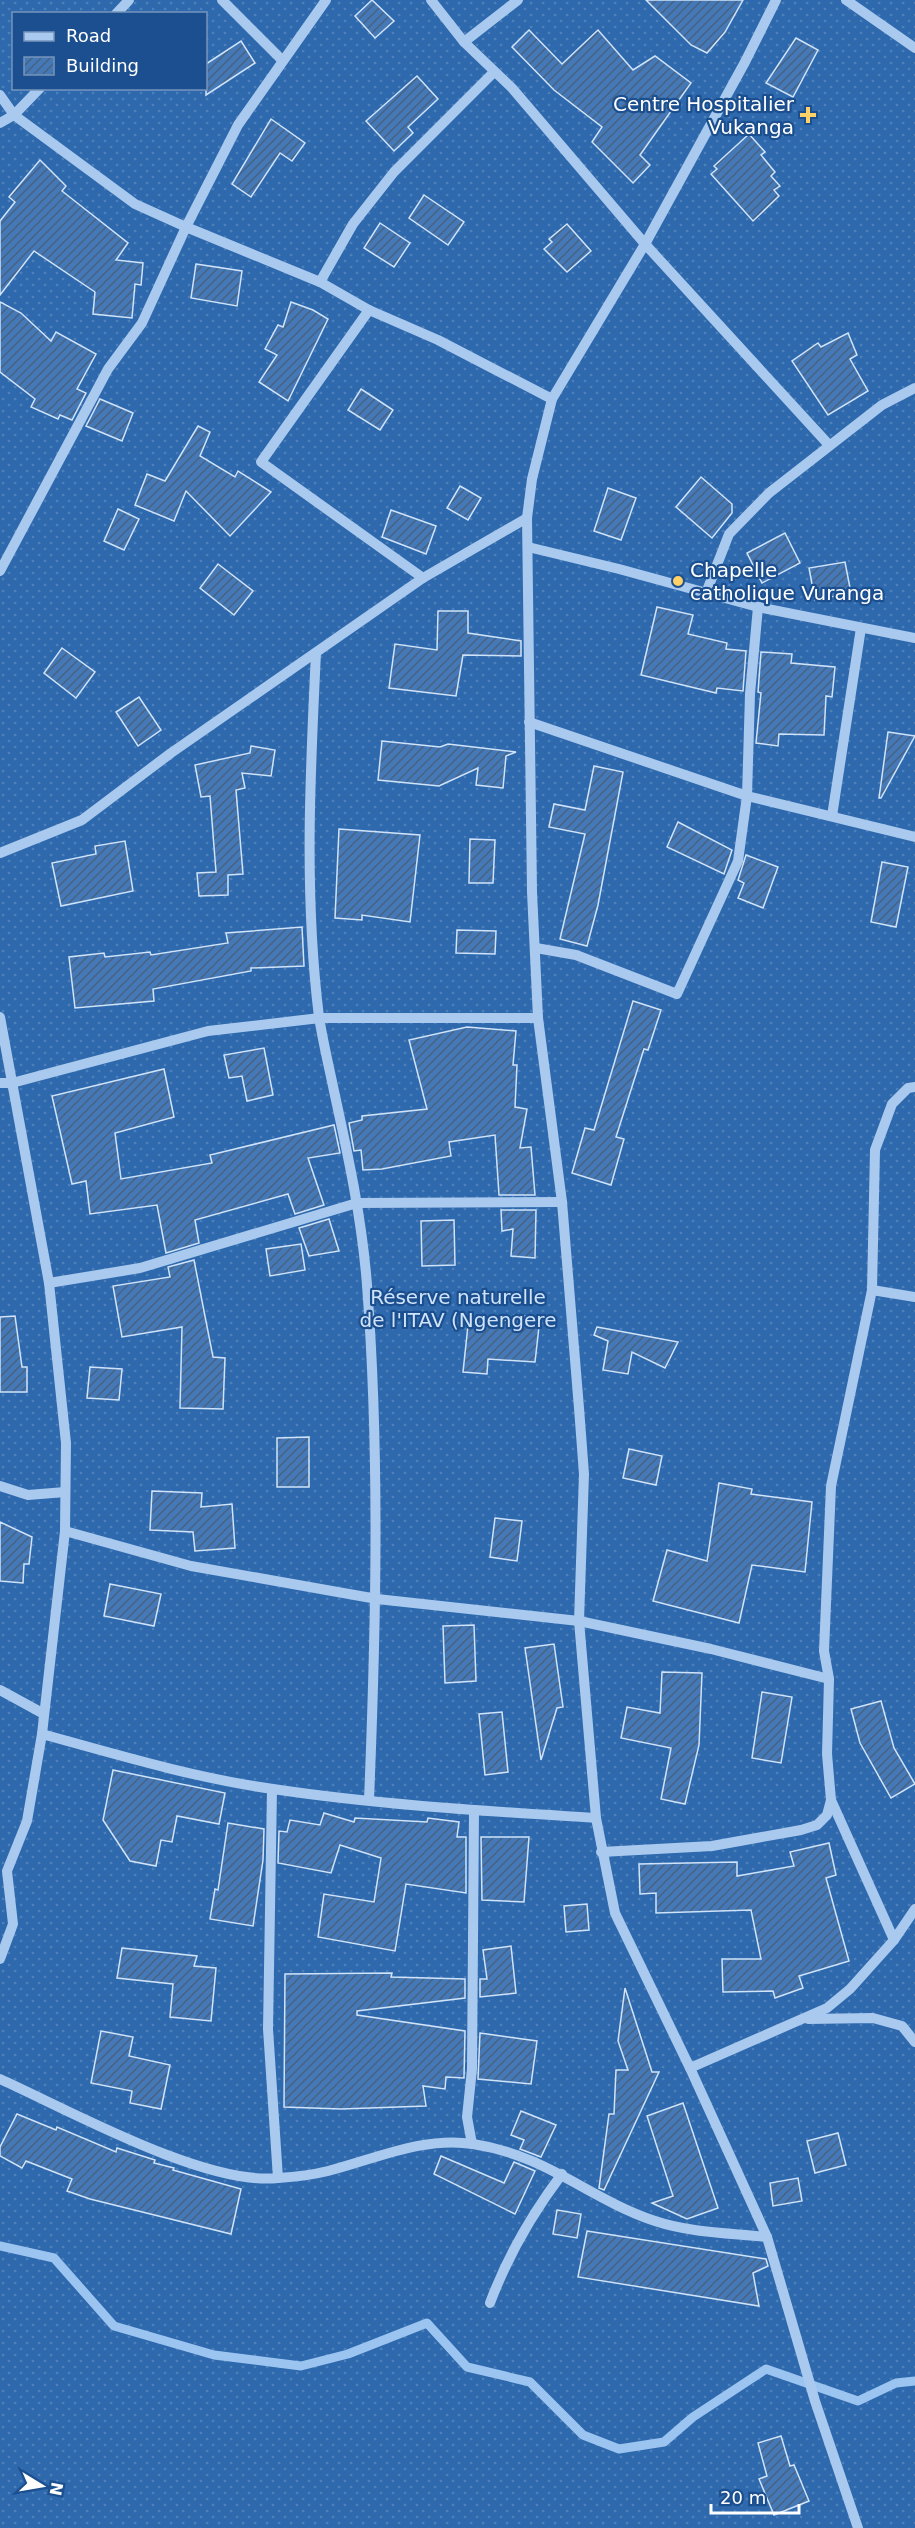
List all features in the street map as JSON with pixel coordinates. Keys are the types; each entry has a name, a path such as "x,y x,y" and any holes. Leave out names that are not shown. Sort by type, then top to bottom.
{"street":[{"path":"118,12 129,0"},
{"path":"222,0 282,60"},
{"path":"0,571 108,369 142,323 186,227 238,125 326,0"},
{"path":"431,0 464,42 512,87 645,244 829,445"},
{"path":"464,42 518,0"},
{"path":"776,0 745,62 645,244 552,399 532,479 527,518 532,892 538,1018 562,1202 584,1474 579,1621 596,1818 601,1851 615,1913 690,2068 767,2237 815,2401 858,2528"},
{"path":"846,0 915,48"},
{"path":"320,282 353,224 394,172 494,72"},
{"path":"0,123 14,115 38,90"},
{"path":"0,95 14,115 135,204 320,282 369,310 438,340 552,399"},
{"path":"369,310 261,462 423,578"},
{"path":"706,593 729,534 769,493 882,405 915,388"},
{"path":"0,853 82,820 171,753 423,578 527,518"},
{"path":"528,547 619,568 758,607 915,638"},
{"path":"536,948 576,955 677,994 738,861 747,796 750,694 758,607"},
{"path":"832,816 861,627"},
{"path":"316,653 308,849 320,1018 357,1203 367,1283 374,1410 377,1599 369,1800"},
{"path":"529,722 747,796 915,837"},
{"path":"0,1017 49,1283 66,1443 65,1531 42,1734 27,1821 7,1870 13,1924 0,1959"},
{"path":"0,1083 12,1083 208,1031 320,1018 538,1018"},
{"path":"894,1940 831,1800 827,1754 829,1678 824,1651 831,1486 872,1290 875,1150 892,1104 908,1088 915,1087"},
{"path":"49,1283 140,1268 357,1203 562,1202"},
{"path":"872,1290 915,1297"},
{"path":"0,1486 28,1495 65,1492"},
{"path":"65,1531 190,1566 377,1599 579,1621 711,1649 829,1678"},
{"path":"0,1690 44,1714"},
{"path":"42,1734 159,1766 272,1789 474,1810 596,1818"},
{"path":"272,1789 268,2029 279,2178"},
{"path":"601,1851 712,1846 801,1830 817,1825 827,1815 831,1800"},
{"path":"472,2144 467,2117 472,2069 474,1810"},
{"path":"690,2068 827,2008 850,1989 894,1940 915,1909"},
{"path":"801,2019 873,2018 902,2026 915,2042"},
{"path":"0,2079 148,2147 233,2177 255,2180 325,2172 435,2142 472,2144 524,2156 614,2203 656,2221 689,2228 767,2237"},
{"path":"490,2303 507,2259 535,2210 562,2174"}],"green space":[{"name":"Réserve naturelle de l'ITAV (Ngengere","path":"0,0 915,0 915,2528 0,2528"}],"building":[{"path":"372,0 394,21 375,38 355,16"},
{"path":"646,0 743,0 725,32 707,53 691,45"},
{"path":"529,30 562,64 598,30 633,70 655,56 691,83 640,155 650,165 633,183 592,142 602,127 554,90 512,47"},
{"path":"796,38 818,50 793,97 766,83"},
{"path":"241,41 255,63 206,95 207,63"},
{"path":"417,76 438,99 408,127 413,133 394,151 366,121"},
{"path":"271,119 305,143 292,161 280,153 251,197 232,184"},
{"path":"749,134 765,152 761,155 775,172 771,176 780,186 774,190 779,196 753,221 711,174 717,169 714,166"},
{"path":"40,160 66,186 62,191 128,243 116,260 143,263 141,285 135,284 132,318 93,314 95,292 34,251 0,295 0,221 15,202 9,197"},
{"path":"424,195 464,222 448,245 409,218"},
{"path":"380,223 410,243 394,267 364,248"},
{"path":"567,224 591,251 567,272 544,249 552,242 549,239"},
{"path":"196,264 242,271 237,306 191,298"},
{"path":"0,302 21,313 51,341 56,332 96,354 77,389 86,393 72,420 60,415 58,419 31,407 35,399 0,372"},
{"path":"291,302 313,310 328,319 288,401 259,382 277,355 265,349 278,325 283,327"},
{"path":"848,333 857,355 850,359 868,391 828,415 792,361 818,343 821,347"},
{"path":"361,389 393,410 380,430 348,410"},
{"path":"100,399 133,413 122,441 86,426"},
{"path":"198,426 210,432 200,456 235,477 238,471 271,492 230,536 186,491 174,521 135,505 147,474 165,481"},
{"path":"701,477 732,504 732,513 712,538 676,507"},
{"path":"460,486 481,498 468,520 447,508"},
{"path":"608,488 636,498 621,540 594,531"},
{"path":"118,509 139,519 124,550 104,541"},
{"path":"391,510 436,526 426,554 382,537"},
{"path":"785,533 800,563 762,583 747,553"},
{"path":"845,562 851,593 815,600 809,568"},
{"path":"218,564 253,591 234,615 200,588"},
{"path":"657,607 693,615 688,634 727,643 726,649 746,651 743,691 717,688 716,693 641,675"},
{"path":"438,611 468,611 468,633 521,641 521,656 463,655 456,696 389,688 395,644 437,650"},
{"path":"62,648 95,672 76,698 44,673"},
{"path":"761,652 792,654 791,663 835,667 832,697 826,696 824,735 779,734 778,746 756,743 761,693 758,692"},
{"path":"139,697 161,730 138,746 116,712"},
{"path":"888,732 915,736 879,798"},
{"path":"382,741 440,747 448,744 516,752 506,756 503,788 476,785 478,768 439,786 378,780"},
{"path":"251,746 275,750 271,776 242,773 245,788 236,790 243,874 228,875 228,895 199,896 197,873 216,872 210,796 201,797 195,765 250,753"},
{"path":"594,766 623,772 598,905 587,946 560,939 585,834 549,827 554,804 585,810"},
{"path":"678,822 732,850 724,874 667,847"},
{"path":"339,829 420,835 410,922 362,915 362,920 335,918"},
{"path":"470,839 495,840 493,883 469,883"},
{"path":"125,841 133,891 61,906 52,863 96,854 95,846"},
{"path":"746,855 778,867 763,908 738,898 744,883 738,880"},
{"path":"882,862 908,867 896,927 871,922"},
{"path":"302,927 304,966 251,968 251,971 153,989 154,1001 75,1008 69,957 104,953 105,957 150,952 151,955 228,943 226,933"},
{"path":"457,930 496,931 495,954 456,953"},
{"path":"633,1001 661,1010 648,1050 644,1049 616,1137 624,1139 611,1185 572,1173 585,1128 594,1130"},
{"path":"467,1027 516,1031 513,1065 517,1065 515,1107 527,1109 520,1148 531,1147 535,1195 499,1195 495,1135 449,1142 451,1156 382,1169 363,1170 361,1150 354,1151 349,1123 362,1120 362,1116 427,1109 409,1040"},
{"path":"264,1048 273,1095 247,1101 242,1076 229,1078 224,1055"},
{"path":"164,1069 174,1117 115,1133 121,1179 212,1163 210,1155 334,1125 340,1153 308,1158 324,1205 295,1214 288,1194 195,1220 199,1243 166,1253 157,1205 90,1214 86,1181 72,1184 52,1096"},
{"path":"501,1210 536,1210 535,1258 511,1256 513,1229 502,1231"},
{"path":"329,1219 339,1251 309,1256 299,1228"},
{"path":"454,1220 455,1265 422,1266 421,1221"},
{"path":"301,1244 305,1270 270,1276 266,1249"},
{"path":"194,1260 213,1357 225,1358 223,1409 180,1408 182,1327 122,1337 113,1286 170,1277 168,1267"},
{"path":"514,1315 540,1318 535,1362 488,1359 487,1374 463,1372 469,1316 513,1321"},
{"path":"15,1316 22,1367 27,1367 27,1392 0,1392 0,1317"},
{"path":"597,1327 678,1342 665,1368 632,1352 628,1374 603,1370 608,1341 594,1335"},
{"path":"90,1367 122,1369 119,1400 87,1398"},
{"path":"309,1437 309,1487 277,1487 277,1438"},
{"path":"629,1449 662,1456 656,1485 623,1478"},
{"path":"719,1483 752,1489 751,1494 812,1502 805,1572 752,1565 739,1623 653,1601 667,1550 707,1561"},
{"path":"152,1491 202,1493 201,1507 232,1504 235,1548 195,1551 193,1532 150,1530"},
{"path":"495,1518 522,1521 517,1561 490,1557"},
{"path":"0,1522 32,1537 29,1564 24,1564 23,1583 0,1581"},
{"path":"110,1584 161,1594 154,1626 104,1616"},
{"path":"474,1625 476,1681 445,1683 443,1626"},
{"path":"554,1644 563,1707 557,1708 541,1760 525,1648"},
{"path":"662,1672 702,1673 699,1745 685,1804 661,1799 671,1748 621,1738 627,1707 660,1713"},
{"path":"762,1692 792,1697 781,1763 752,1758"},
{"path":"881,1701 894,1748 915,1784 891,1798 860,1743 851,1709"},
{"path":"502,1712 508,1772 485,1775 479,1714"},
{"path":"113,1770 225,1793 219,1824 177,1816 172,1842 161,1840 156,1866 130,1861 103,1820"},
{"path":"324,1813 354,1822 355,1818 427,1822 428,1818 459,1822 457,1837 466,1837 466,1893 406,1884 395,1951 318,1937 324,1894 374,1902 381,1858 340,1845 331,1873 278,1863 279,1831 287,1832 290,1820 320,1825"},
{"path":"228,1823 264,1829 263,1860 253,1926 210,1919 215,1889 218,1890"},
{"path":"481,1837 529,1837 524,1902 482,1900"},
{"path":"829,1843 836,1875 826,1878 849,1961 799,1976 803,1988 775,1998 773,1991 723,1992 722,1959 761,1959 751,1910 656,1913 656,1893 640,1894 639,1864 737,1862 737,1876 794,1866 790,1852"},
{"path":"587,1904 589,1930 566,1932 564,1906"},
{"path":"511,1946 516,1993 480,1997 480,1979 487,1979 483,1950"},
{"path":"122,1948 197,1956 194,1966 216,1968 211,2021 170,2017 173,1984 117,1978"},
{"path":"392,1973 391,1977 465,1979 465,1998 357,2011 357,2015 465,2031 464,2078 446,2077 445,2089 423,2086 426,2106 341,2109 284,2107 285,1974"},
{"path":"625,1988 652,2072 659,2072 604,2190 599,2188 609,2114 614,2114 616,2070 628,2070 618,2041"},
{"path":"101,2031 133,2037 129,2056 170,2065 161,2109 130,2103 132,2091 91,2083"},
{"path":"480,2033 537,2041 531,2084 478,2079"},
{"path":"683,2103 718,2208 687,2219 652,2203 673,2196 647,2116"},
{"path":"521,2111 556,2125 541,2157 520,2149 524,2140 511,2135"},
{"path":"17,2114 56,2130 57,2127 116,2152 117,2148 155,2160 154,2163 174,2168 173,2170 241,2189 231,2234 90,2199 67,2191 72,2179 26,2161 22,2168 0,2156 0,2147"},
{"path":"838,2133 846,2165 815,2173 807,2141"},
{"path":"441,2156 504,2183 514,2162 535,2171 515,2214 434,2174"},
{"path":"798,2178 802,2201 773,2206 770,2183"},
{"path":"557,2210 581,2214 577,2238 553,2234"},
{"path":"587,2231 766,2259 768,2266 753,2273 759,2306 578,2277"},
{"path":"781,2436 790,2466 794,2465 809,2501 774,2515 759,2479 767,2476 758,2443"}],"waterway":[{"path":"0,2246 54,2258 114,2326 214,2355 301,2366 348,2354 427,2323 467,2367 530,2382 583,2435 619,2449 664,2442 693,2417 766,2369 858,2401 896,2383 915,2381"}],"place":[{"name":"Centre Hospitalier Vukanga","path":"808,115"},
{"name":"Chapelle catholique Vuranga","path":"678,581"}]}
